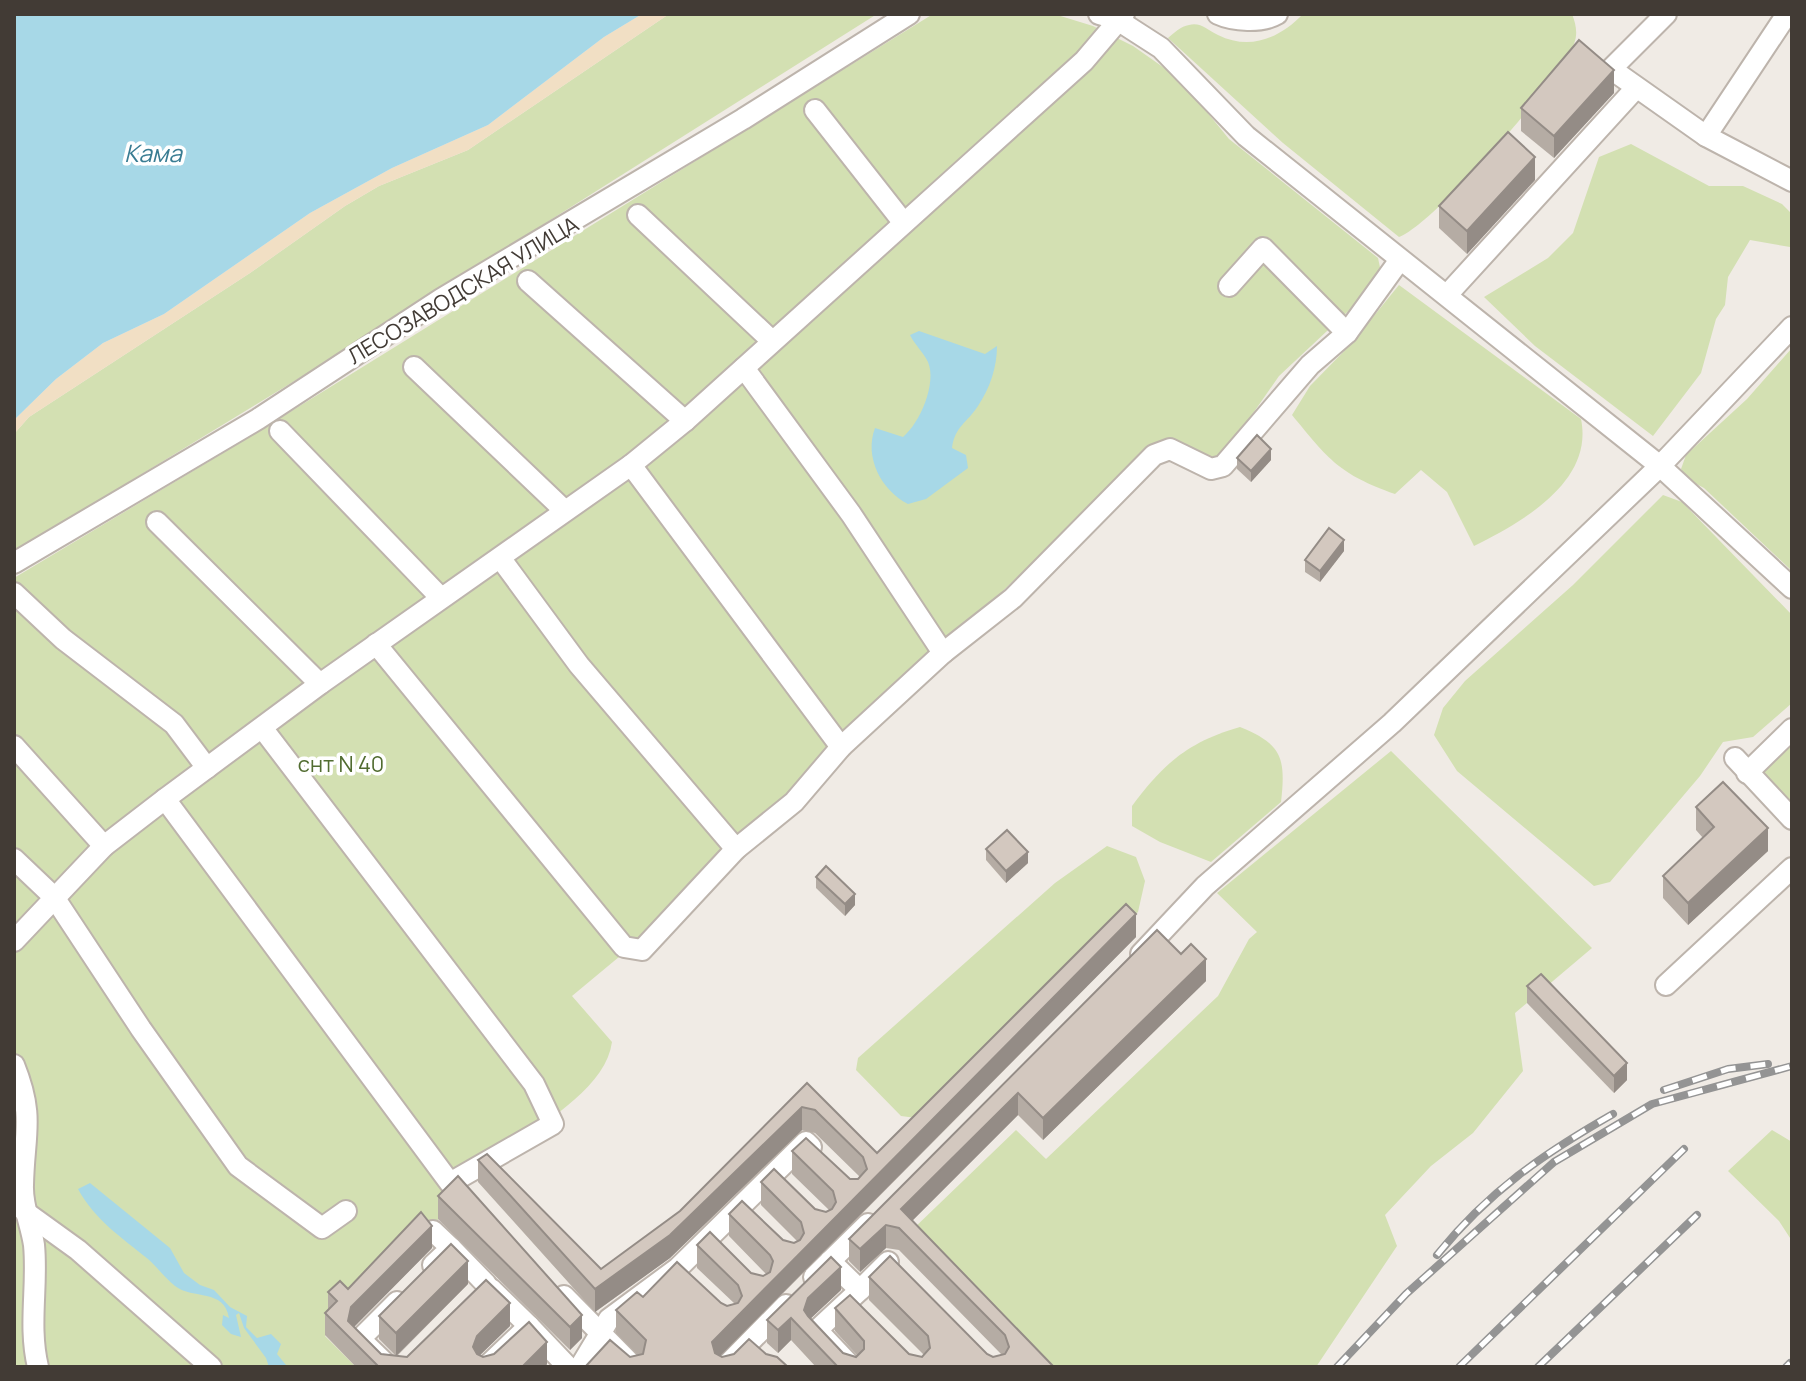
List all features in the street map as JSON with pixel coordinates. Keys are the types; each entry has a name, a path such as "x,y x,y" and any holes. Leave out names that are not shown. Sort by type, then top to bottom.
{"street":[{"name":"ЛЕСОЗАВОДСКАЯ УЛИЦА","path":"14,563 258,419 441,299 717,135 909,14"},
{"path":"1218,14 1229,19 1270,19 1277,14"},
{"path":"1666,14 1611,69 1706,136 1792,181"},
{"path":"1706,136 1787,14"},
{"path":"14,941 104,846 320,684 631,465 685,421 771,340 965,171 1084,61 1113,16 1161,48 1246,136 1660,466 1792,588"},
{"path":"1447,295 1636,88"},
{"path":"815,110 903,222"},
{"path":"638,215 771,340"},
{"path":"1229,286 1263,248 1347,333"},
{"path":"376,644 624,947 642,950 736,849 794,802 841,747 943,653 1013,598 1154,455 1170,449 1211,469 1223,466 1310,365 1347,333 1399,261"},
{"path":"528,281 685,421"},
{"path":"1129,966 1205,886 1392,723 1660,466 1792,327"},
{"path":"414,367 564,510"},
{"path":"744,368 851,514 943,653"},
{"path":"280,431 441,598"},
{"path":"631,465 841,747"},
{"path":"157,522 320,684"},
{"path":"501,559 579,665 736,849"},
{"path":"14,593 63,639 174,724 207,768"},
{"path":"165,799 450,1183 553,1124 525,1072 263,729"},
{"path":"1792,729 1741,766 1792,819"},
{"path":"14,746 104,846"},
{"path":"14,859 54,897 141,1029 238,1166 322,1228 346,1211"},
{"path":"1666,985 1792,868"},
{"path":"14,1065 23,1088 29,1124 24,1211 34,1245 31,1301 38,1367"},
{"path":"580,1367 601,1337 609,1319 683,1273 780,1180 806,1142 825,1161"},
{"path":"725,1367 886,1206"},
{"path":"24,1211 78,1250 211,1367"},
{"path":"433,1231 451,1248 481,1290 529,1326 568,1367"},
{"path":"389,1367 360,1339 451,1248"},
{"path":"852,1367 817,1330 857,1299 890,1260 901,1271"},
{"path":"830,1261 857,1299"},
{"path":"550,1281 601,1337 634,1367"},
{"path":"486,1367 529,1326"},
{"path":"748,1343 765,1359"}],"green space":[{"path":"669,14 877,14 319,366 14,552 14,434 29,417 250,273 345,206 379,186 468,150"},
{"name":"снт N 40","path":"933,14 1054,14 1093,26 1133,46 1180,79 1229,139 1378,258 1381,272 1374,287 1279,376 1226,452 1213,462 1147,452 649,932 572,996 612,1042 605,1064 590,1085 569,1104 475,1178 325,1336 356,1367 14,1367 14,578 243,441"},
{"path":"1303,14 1572,14 1576,36 1564,62 1546,88 1494,150 1439,207 1399,237 1283,143 1168,38 1180,28 1193,24 1230,40 1253,42 1285,30"},
{"path":"1631,144 1709,186 1743,186 1782,204 1792,214 1790,247 1750,240 1728,277 1725,305 1716,319 1701,373 1653,436 1535,346 1484,297 1548,258 1573,233 1599,157"},
{"path":"1399,285 1581,419 1582,442 1577,462 1566,481 1532,512 1474,546 1447,492 1421,470 1395,494 1376,487 1336,464 1292,415 1310,386 1351,344"},
{"path":"1792,348 1792,571 1704,488 1687,479 1681,469 1686,455 1747,399"},
{"path":"1663,495 1682,502 1792,615 1792,703 1753,737 1723,742 1700,776 1610,882 1594,886 1457,771 1434,735 1443,708 1465,681 1573,585"},
{"path":"1240,727 1265,740 1278,754 1283,774 1281,802 1211,862 1160,842 1132,826 1132,806 1167,766 1191,747"},
{"path":"1792,735 1792,808 1760,776 1760,767"},
{"path":"1391,751 1592,948 1515,1013 1523,1071 1473,1133 1431,1166 1385,1215 1397,1246 1316,1367 1042,1367 911,1231 1016,1130 1046,1159 1218,996 1249,939 1257,932 1217,893"},
{"path":"1107,846 1136,857 1145,881 1138,912 1070,970 924,1119 901,1116 856,1070 858,1058 1055,883"},
{"path":"1772,1130 1792,1142 1792,1241 1779,1221 1728,1171"}],"sand":[{"path":"642,14 669,14 468,150 379,186 345,206 250,273 29,417 14,434 14,420 56,379 103,343 164,314 310,213 392,168 488,125 604,37"}],"water":[{"name":"Кама","path":"14,14 642,14 604,37 488,125 392,168 310,213 164,314 103,343 56,379 14,420"},
{"path":"919,331 985,354 997,346 997,354 986,392 959,430 952,448 966,455 968,468 926,499 908,504 890,490 877,472 872,439 875,428 903,437 921,413 929,391 930,371 910,335"},
{"path":"90,1183 170,1248 184,1273 200,1285 214,1290 230,1307 247,1316 246,1327 257,1338 271,1334 281,1344 277,1354 286,1365 269,1367 244,1328 239,1313 236,1315 241,1337 231,1334 222,1325 223,1315 229,1318 221,1302 175,1286 109,1227 92,1210 78,1189"}],"building":[{"path":"1579,40 1614,70 1554,136 1521,108"},
{"path":"1508,132 1535,157 1467,231 1439,206"},
{"path":"1257,435 1271,449 1251,471 1237,458"},
{"path":"1329,528 1344,540 1320,571 1305,560"},
{"path":"1723,782 1768,828 1688,903 1663,876 1714,827 1696,807"},
{"path":"1007,830 1028,852 1006,871 986,849"},
{"path":"826,866 855,894 845,904 816,877"},
{"path":"1126,904 1136,914 712,1342 715,1353 722,1357 734,1354 749,1339 788,1367 585,1367 610,1340 630,1357 643,1354 646,1340 616,1310 637,1292 643,1297 677,1262 721,1303 727,1306 738,1303 742,1296 738,1285 697,1245 710,1232 751,1273 763,1276 770,1272 773,1261 770,1255 729,1214 742,1201 783,1240 794,1243 800,1240 804,1233 801,1222 761,1182 774,1169 815,1209 826,1212 832,1209 836,1202 833,1191 792,1151 806,1138 850,1179 858,1179 867,1169 863,1157 815,1110 802,1107 670,1235 595,1289 478,1160 487,1154 601,1269 680,1211 807,1083 877,1153"},
{"path":"1157,930 1181,954 1191,944 1206,959 1043,1118 1018,1093 901,1209 1054,1367 838,1367 791,1318 778,1330 767,1320 831,1257 841,1267 808,1298 804,1310 808,1316 843,1353 856,1357 864,1349 864,1341 835,1308 850,1295 909,1354 922,1357 930,1348 928,1336 869,1277 890,1256 987,1354 993,1357 1005,1354 1009,1347 1005,1335 899,1228 886,1225 860,1249 849,1239"},
{"path":"1541,974 1627,1063 1614,1076 1527,986"},
{"path":"458,1176 582,1315 570,1327 438,1196"},
{"path":"421,1212 432,1226 351,1307 348,1321 381,1354 407,1357 486,1280 510,1303 477,1336 473,1347 483,1357 494,1354 529,1322 547,1342 522,1367 379,1367 325,1313 337,1301 328,1292 340,1281 348,1289"},
{"path":"451,1244 468,1261 396,1333 379,1316"}],"railway":[{"path":"1664,1090 1728,1069 1768,1064"},
{"path":"1337,1367 1406,1294 1554,1162 1652,1104 1792,1066"},
{"path":"1437,1255 1477,1212 1518,1176 1613,1114"},
{"path":"1459,1367 1684,1149"},
{"path":"1538,1367 1697,1215"},
{"path":"1786,1367 1790,1363"}]}
